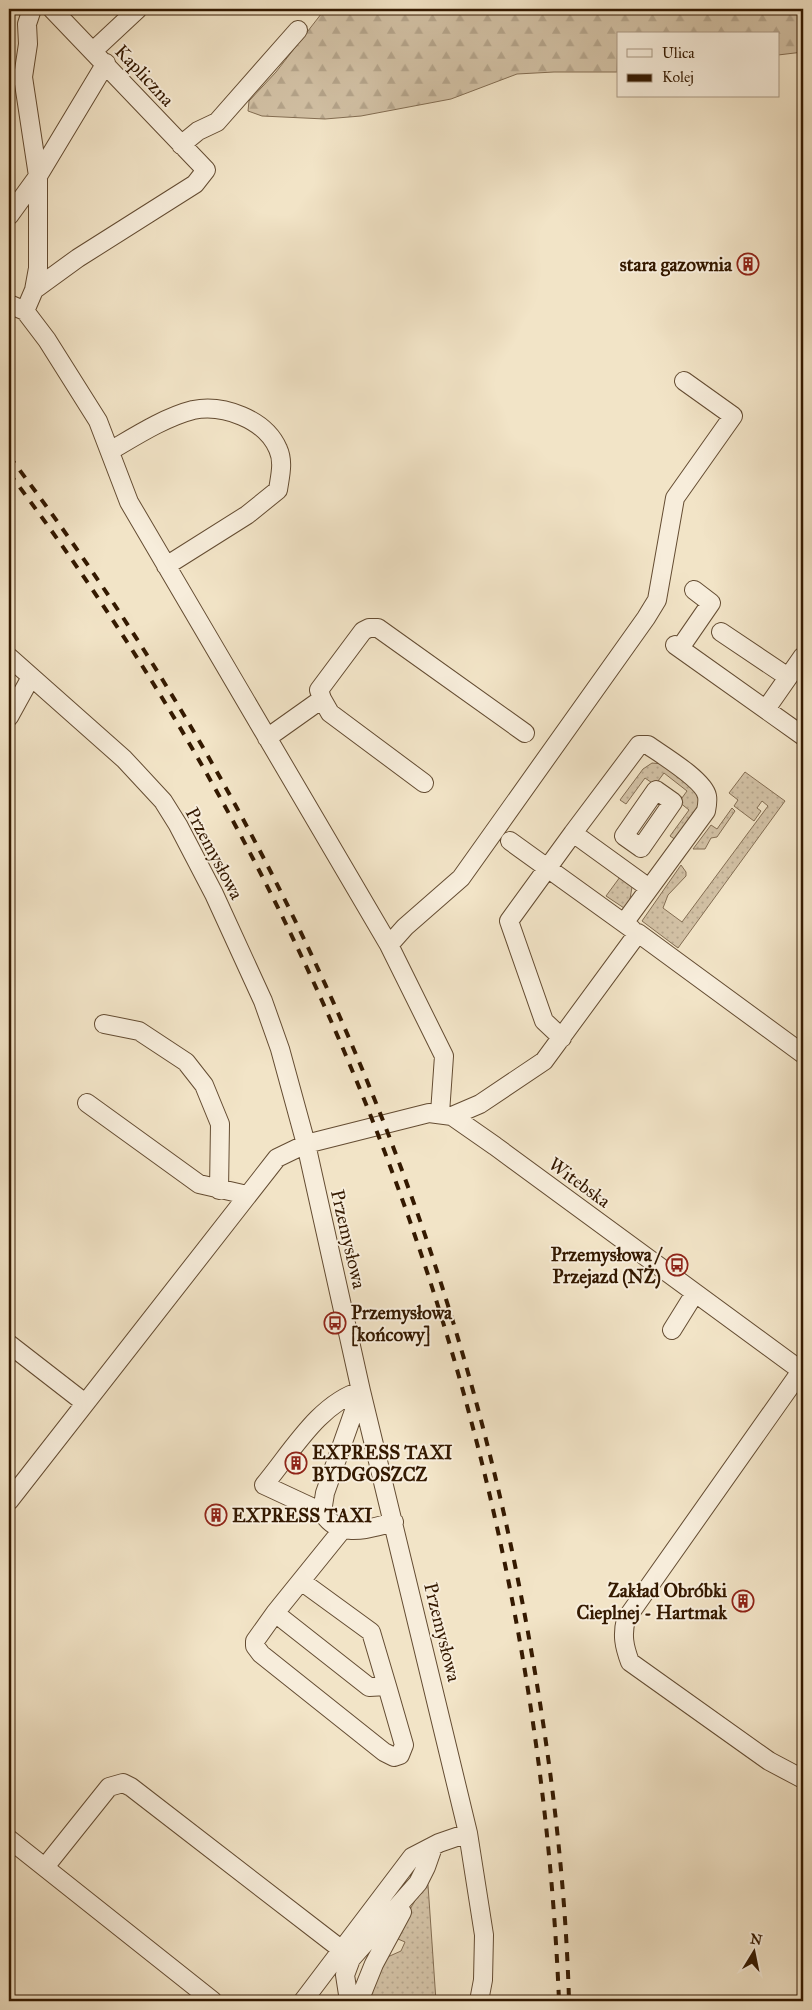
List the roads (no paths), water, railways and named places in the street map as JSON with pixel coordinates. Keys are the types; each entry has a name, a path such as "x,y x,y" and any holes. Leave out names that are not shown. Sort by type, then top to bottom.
{"street":[{"path":"32,9 26,24 28,44 23,77 38,176 38,268 34,290 17,307 47,340 98,421 128,502 389,945 444,1056 446,1115"},
{"name":"Kapliczna","path":"34,290 78,258 195,184 206,170 100,57 52,9"},
{"path":"9,216 38,176 100,57 138,9"},
{"path":"181,145 198,131 217,122 298,30"},
{"path":"389,945 405,927 461,878 621,654 657,600 675,498 733,416 684,381"},
{"path":"110,451 154,426 192,410 212,409 246,418 262,426 278,448 282,465 278,490 247,515 166,566"},
{"path":"694,590 711,603 678,647 803,736"},
{"path":"424,783 330,713 322,699 320,690 363,631 373,627 378,628 525,733"},
{"path":"722,632 788,677"},
{"path":"766,709 803,656"},
{"name":"Przemysłowa","path":"9,657 124,759 163,801 178,825 214,894 263,1001 280,1049 306,1144 361,1391 468,1833 484,1935 483,1980 479,2001"},
{"path":"9,717 31,677"},
{"path":"268,738 322,699"},
{"path":"562,1038 544,1022 509,921 639,745 648,745 700,783 707,795 706,811 624,923"},
{"path":"573,833 649,888"},
{"path":"510,841 803,1054"},
{"path":"616,864 632,841"},
{"path":"9,1501 277,1158 306,1144 429,1113 446,1115 480,1104 544,1061 638,933"},
{"path":"104,1024 139,1031 186,1062 204,1085 220,1124 219,1190"},
{"path":"87,1103 198,1184 248,1195"},
{"name":"Witebska","path":"446,1115 802,1371"},
{"path":"672,1330 696,1293"},
{"path":"9,1344 85,1403"},
{"path":"802,1371 626,1619 623,1632 624,1646 630,1662 769,1761 803,1779"},
{"path":"361,1391 325,1493 322,1512 326,1520 342,1530 358,1531 394,1522"},
{"path":"322,1512 264,1486 323,1413 349,1394 361,1391"},
{"path":"300,1581 371,1632 404,1745 400,1755 394,1757 384,1752 261,1654 255,1646 255,1641 275,1613 300,1581 342,1530"},
{"path":"275,1613 369,1687 387,1686"},
{"path":"45,1867 109,1787 122,1783 131,1787 342,1950"},
{"path":"302,2001 412,1857 468,1833"},
{"path":"9,1839 212,2001"},
{"path":"350,2001 345,1975 351,1959 418,1883 426,1867 432,1847"},
{"path":"359,2001 374,1964 402,1912 403,1900"}],"railway":[{"path":"9,456 100,583 184,715 260,851 328,992 389,1135 441,1282 484,1432 519,1585 538,1688 553,1792 559,1844 569,2001"},
{"path":"9,473 128,643 233,820 324,1005 401,1195 463,1391 510,1591 542,1794 559,2001"}],"place":[{"name":"stara gazownia","path":"748,264"},
{"name":"Przemysłowa / Przejazd (NŻ)","path":"677,1265"},
{"name":"Przemysłowa [końcowy]","path":"335,1323"},
{"name":"EXPRESS TAXI BYDGOSZCZ","path":"296,1463"},
{"name":"EXPRESS TAXI","path":"216,1515"},
{"name":"Zakład Obróbki Cieplnej - Hartmak","path":"743,1601"}]}
